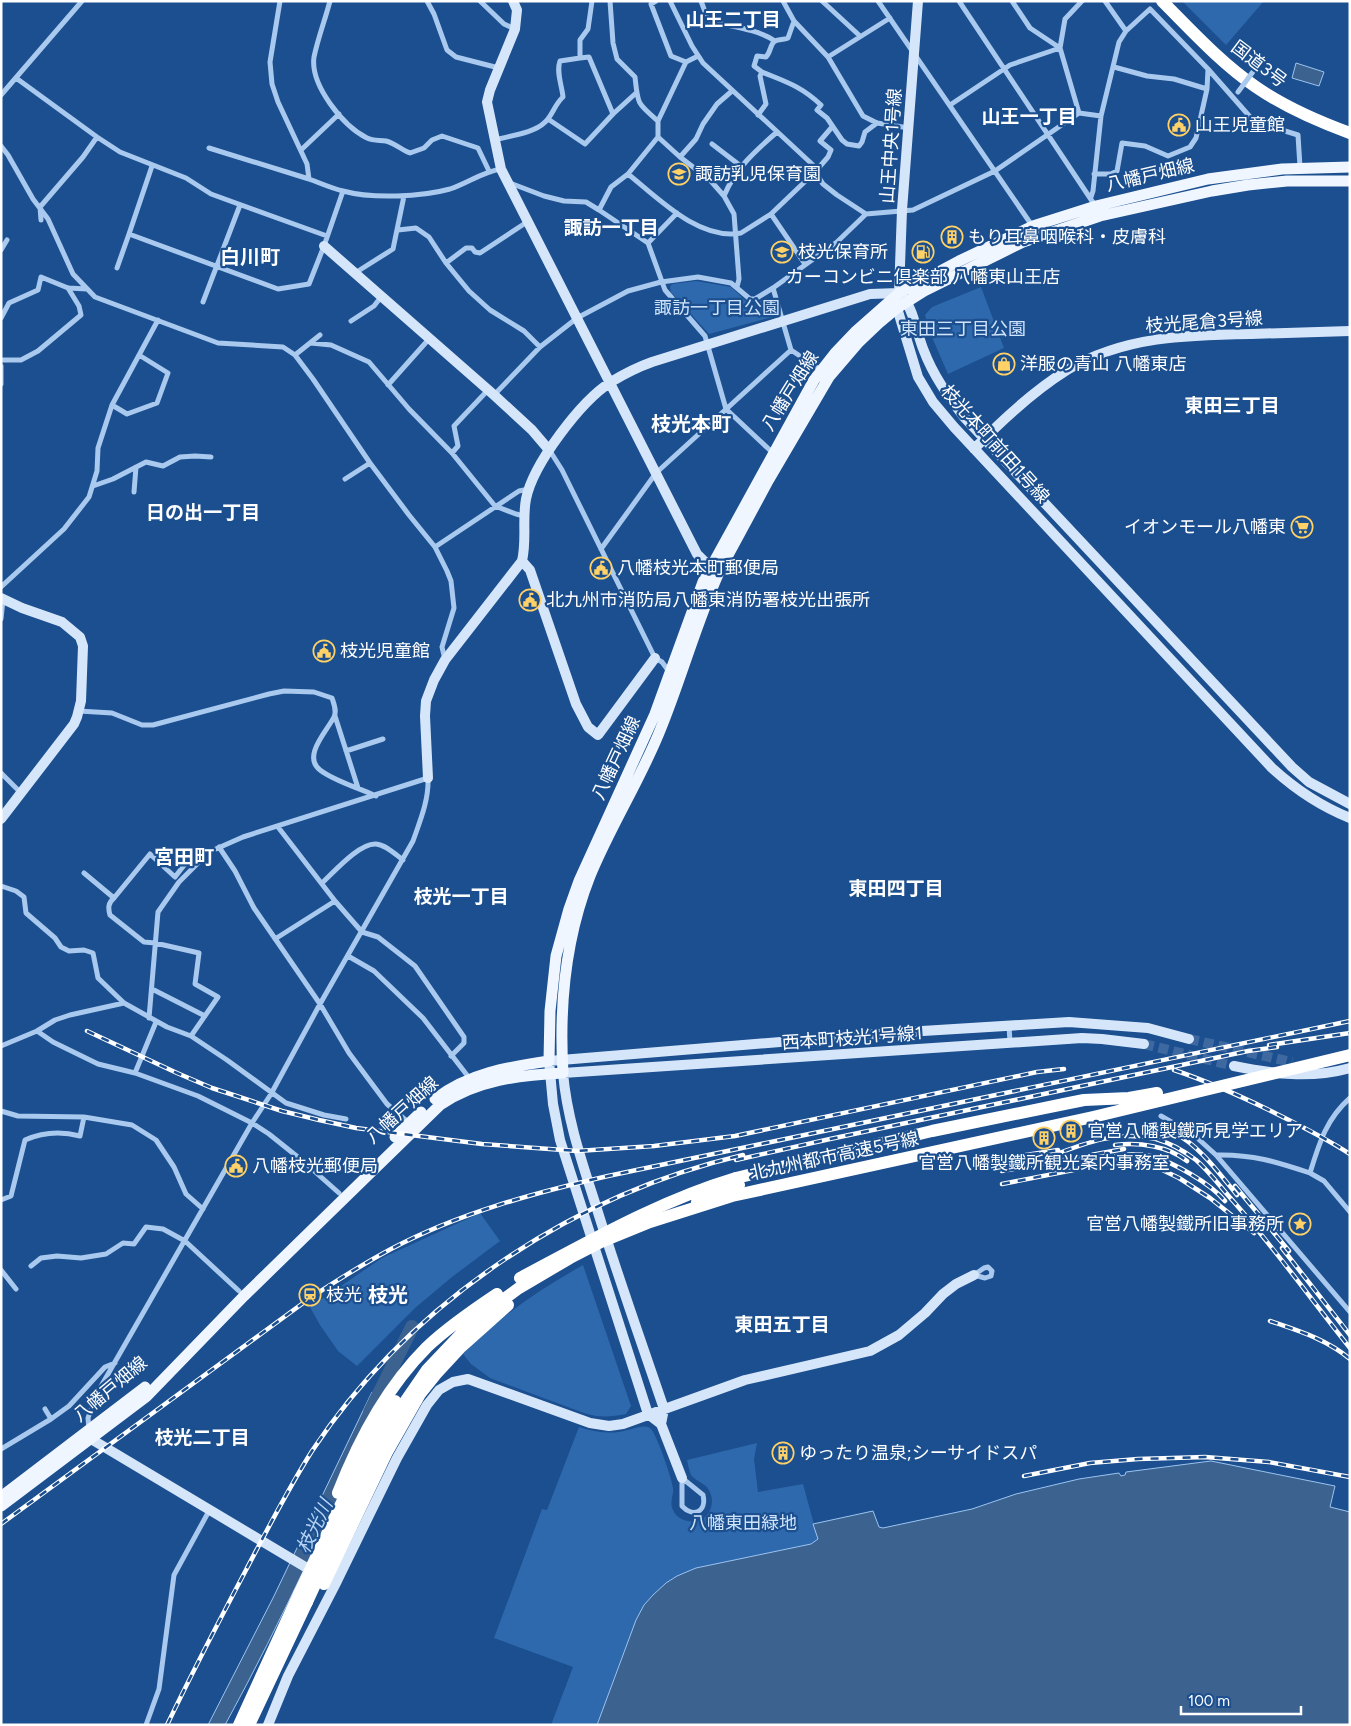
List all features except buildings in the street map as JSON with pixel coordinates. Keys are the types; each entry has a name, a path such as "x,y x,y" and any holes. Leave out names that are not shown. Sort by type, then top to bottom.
{"highway":[{"name":"国道3号","path":"1162,1 1230,67 1256,87 1284,105 1350,133"},
{"name":"国道3号","path":"1174,1 1233,59 1261,80 1288,97 1350,124"},
{"path":"309,1577 349,1464 369,1423 408,1369 458,1321 593,1245 669,1214 737,1182 933,1138 1129,1098 1266,1075 1350,1054"},
{"name":"北九州都市高速5号線","path":"307,1600 309,1577 370,1443 394,1403 428,1362 464,1329 519,1288 578,1254 650,1222 732,1196 1093,1117 1266,1075"},
{"path":"249,1725 254,1712 284,1665 307,1600 400,1426 420,1394 436,1374 523,1283"},
{"name":"北九州都市高速5号線","path":"239,1725 307,1600 378,1447 396,1415 427,1370 464,1331 489,1310"}],"main road":[{"name":"八幡戸畑線","path":"1,1496 147,1396 433,1110 449,1099 475,1087 515,1077 563,1073 561,1017 570,942 578,911 597,859 645,766 659,733 716,568 773,453 821,370 856,331 900,292 959,261 1096,206 1208,180 1244,174 1300,168 1350,167"},
{"name":"八幡戸畑線","path":"1096,206 1287,181 1350,181"},
{"name":"八幡戸畑線","path":"1,1506 90,1435 142,1390 239,1291 409,1123 437,1098 470,1079 497,1070 549,1061 553,973 569,909 585,865 642,744 703,582 716,568 829,378 859,342 897,308 924,291 1035,232"}],"street":[{"path":"1,95 82,1"},
{"path":"280,1 270,62 272,84 278,102 307,164 310,179"},
{"path":"330,1 314,58 316,78 324,94 339,114 366,138 386,141 410,153 424,148 432,140 443,135 478,148 489,171"},
{"path":"427,1 434,14 447,50 456,57 499,68"},
{"path":"480,1 504,24 515,29"},
{"path":"513,1 517,10 515,29 487,102 501,169 697,554 716,568"},
{"path":"580,58 580,40 588,29 592,1"},
{"path":"610,1 613,43 617,59 635,77 636,93 640,106 658,121"},
{"path":"656,1 651,4 671,56 686,62"},
{"path":"670,1 698,56 732,91 813,165 823,184 866,214"},
{"path":"701,1 707,17 712,22 762,34 776,41"},
{"path":"782,1 794,21 828,57 863,116 876,123 909,128"},
{"path":"822,1 860,36"},
{"path":"878,1 1035,232"},
{"name":"山王中央1号線","path":"900,292 902,210 918,1"},
{"path":"959,1 1096,206"},
{"path":"1012,1 1030,28 1060,48"},
{"path":"1079,113 1060,48 1065,19 1082,1"},
{"path":"1104,1 1126,31"},
{"path":"1096,206 1093,191 1101,116 1120,42 1126,31 1150,9 1208,69 1250,118 1263,118 1285,130 1298,134 1300,168"},
{"path":"828,57 890,18"},
{"path":"794,21 788,38 772,43 770,53 766,56 757,56 754,66 762,72 799,87 814,98 821,105 817,110 827,118 832,127 847,144 859,146 865,132 876,123"},
{"path":"950,105 1010,65 1060,48"},
{"path":"599,210 610,187 628,174 658,137 658,121 686,62 698,56"},
{"path":"494,140 541,126 548,119 555,104 563,97 557,67 560,62 590,57 613,114"},
{"path":"1114,67 1147,76 1174,79 1207,89"},
{"path":"1094,174 1111,174 1117,171 1122,143 1145,146 1168,156 1190,147 1196,138 1207,89 1208,69"},
{"path":"1238,92 1255,69"},
{"path":"758,115 766,104 760,76 762,72"},
{"path":"16,78 120,152 186,178 211,194 326,241 355,274 532,430 549,450 562,470 654,658 662,662 670,673"},
{"path":"680,157 696,138 717,104 732,91"},
{"path":"548,119 585,144 636,93"},
{"path":"452,453 458,446 454,426 540,347 577,318 628,291 661,282 698,277 731,283 750,299 755,299 837,242 866,214 913,210 995,171 1079,113 1101,116"},
{"path":"301,150 339,114"},
{"path":"628,174 691,223 708,230 741,234 771,214 828,157 831,150 820,141 832,127"},
{"path":"724,196 730,181 742,166 756,150 777,132"},
{"path":"41,220 40,207 83,157 97,137"},
{"path":"658,137 710,180 724,196 734,214 739,279 737,287"},
{"path":"712,144 742,166"},
{"path":"1,146 40,207 57,238 73,274 95,297 218,343 283,347 295,355 370,463 435,547 451,580 454,608 442,647 445,660"},
{"path":"209,148 343,191 379,197 404,196 451,188 489,171 501,169"},
{"path":"117,268 152,166"},
{"path":"506,182 544,196 564,201 586,202 648,243 665,290 705,336 726,409 773,453"},
{"path":"129,234 278,289 309,284 343,191"},
{"path":"355,274 393,249 404,196"},
{"path":"203,302 240,205"},
{"path":"648,243 677,213"},
{"path":"771,214 805,264"},
{"path":"446,263 466,248 472,248 475,252 480,253 528,222"},
{"path":"398,230 416,228 429,237 446,263 469,291 490,310 524,331 540,347"},
{"path":"1,250 7,240"},
{"path":"1,318 9,303 38,290 41,277 68,288 88,289"},
{"path":"1,360 21,360 38,351 81,315 79,306 68,288"},
{"path":"773,288 791,350 821,370"},
{"path":"335,1584 309,1577 277,1552 90,1435 88,1418 96,1395 271,1094 413,841 429,790 426,701 434,680 445,660 522,560 525,550 524,516 529,489 549,450 588,402 609,383 633,370 708,343 783,322 870,294 900,292"},
{"name":"枝光本町前田1号線","path":"900,292 907,302 916,332 933,373 947,395 964,416 1292,767 1309,782 1350,804"},
{"name":"枝光本町前田1号線","path":"900,292 897,308 912,361 923,386 944,415 1272,768 1292,785 1317,802 1350,818"},
{"path":"351,321 374,306 381,297"},
{"path":"1,587 64,529 89,497 97,471 95,448 112,405 158,320"},
{"name":"枝光尾倉3号線","path":"974,449 1027,398 1068,370 1112,350 1164,337 1350,331"},
{"path":"295,355 320,335"},
{"path":"388,385 429,339"},
{"path":"311,343 331,345 369,362 452,453 496,506 524,516"},
{"path":"601,549 656,473 791,350"},
{"path":"112,405 127,414 157,403 168,374 139,354"},
{"path":"1,366 1,384"},
{"path":"93,486 113,479 146,462 163,466 188,456 211,457"},
{"path":"345,479 370,463"},
{"path":"134,492 136,467"},
{"path":"435,547 519,491 529,489"},
{"path":"522,560 530,570 576,704 588,727 598,735 654,658"},
{"path":"1,619 2,599 62,622 80,637 83,646 81,701 74,724 1,819"},
{"path":"79,711 112,713 142,725 153,725 269,694 292,691 314,692 332,698 335,706 335,716 358,788"},
{"path":"335,716 313,754 313,761 318,769 326,774 376,796"},
{"path":"346,751 383,738"},
{"path":"1,773 21,793"},
{"path":"149,1018 158,912 179,882 209,852 243,837 428,778"},
{"path":"278,827 335,901 362,932 378,937 416,966 464,1037 464,1043 451,1056"},
{"path":"322,883 360,849 374,844 385,847 403,860"},
{"path":"219,847 235,871 254,908 320,1004 349,1053 387,1104 409,1123"},
{"path":"191,1036 218,997 195,984 200,953 144,942 110,915 108,908 110,901 150,854 174,877 185,864 200,860"},
{"path":"84,873 114,898"},
{"path":"1,886 16,891 24,897 26,914 55,938 61,947 69,951 84,950 93,953 98,978 124,1003 156,1022 191,1036 286,1103 346,1119"},
{"path":"275,938 335,901"},
{"path":"348,956 374,971 423,1018 470,1079"},
{"path":"152,989 205,1016"},
{"path":"1,1046 38,1031 55,1020 70,1014 124,1003"},
{"path":"135,1073 156,1022"},
{"name":"西本町枝光1号線1","path":"549,1061 890,1033 1069,1022 1148,1028 1189,1039"},
{"path":"1009,1026 1010,1042"},
{"path":"38,1031 53,1042 98,1064 135,1073 198,1096 252,1124 269,1134 339,1193"},
{"name":"西本町枝光1号線1","path":"563,1073 1082,1038 1144,1044"},
{"path":"1292,1062 1310,1064 1331,1063 1350,1054"},
{"path":"549,1061 552,1104 560,1140 648,1414 661,1424 682,1478 682,1506 690,1512 701,1510 704,1505 703,1495 682,1478"},
{"path":"1234,1066 1293,1076 1320,1074 1350,1068"},
{"name":"八幡戸畑線","path":"563,1073 567,1106 575,1141 606,1239 664,1408 661,1424"},
{"path":"1310,1172 1326,1128 1350,1098"},
{"path":"1,1111 18,1116 84,1117 132,1125 156,1140 174,1167 186,1194 203,1209"},
{"path":"1161,1116 1194,1135 1216,1155 1350,1312"},
{"path":"1,1200 11,1196 25,1140 37,1135 65,1132 80,1136 84,1117"},
{"path":"1216,1155 1262,1158 1310,1172 1324,1181 1350,1212"},
{"path":"31,1266 41,1258 57,1256 81,1258 106,1254 124,1243 134,1244 146,1227 163,1229 185,1241 239,1291"},
{"path":"1,1270 16,1289"},
{"path":"268,1725 288,1676 397,1458 427,1405 439,1390 453,1382 468,1379 590,1423 609,1426 623,1424 744,1380 870,1351 908,1328 943,1294 956,1284 974,1275"},
{"path":"1,1449 51,1420 69,1406 105,1367 115,1363"},
{"path":"45,1410 51,1420"},
{"path":"146,1725 159,1689 174,1575 209,1511"}],"green space":[{"path":"1182,1 1264,1 1226,45"},
{"name":"諏訪一丁目公園","path":"696,281 731,287 748,303 753,304 767,298 771,299 776,316 709,334 671,292 670,287 672,284"},
{"name":"東田三丁目公園","path":"981,287 1004,348 948,374 931,335 925,315 932,307"},
{"path":"480,1213 500,1241 415,1308 357,1366 338,1351 310,1307 382,1258"},
{"path":"583,1265 631,1406 626,1414 595,1416 584,1413 490,1378 471,1364 463,1354 505,1316 551,1284"},
{"name":"八幡東田緑地","path":"579,1427 609,1433 641,1427 650,1428 660,1446 672,1483 671,1504 673,1510 683,1520 688,1521 697,1521 705,1517 710,1509 712,1500 707,1487 691,1475 687,1460 757,1443 754,1459 758,1492 803,1484 818,1539 811,1544 653,1595 644,1605 636,1620 597,1725 551,1725 573,1667 494,1638 542,1509 547,1510"}],"water":[{"path":"1296,63 1324,72 1319,86 1292,78"},
{"path":"372,1392 384,1398 287,1604 225,1725 208,1725 273,1598"},
{"path":"1211,1461 1335,1486 1330,1507 1350,1512 1350,1725 597,1725 636,1620 644,1605 666,1583 677,1576 696,1568 811,1544 818,1539 813,1524 873,1511 879,1527 883,1528 972,1509 1016,1494 1079,1479 1119,1473 1121,1476 1125,1475 1126,1472"}],"waterway":[{"name":"枝光川","path":"370,1412 412,1327"}],"tunnel":[{"path":"1189,1039 1292,1062"},
{"path":"1144,1044 1234,1066"}],"railway":[{"path":"1,1524 310,1298 391,1249 443,1225 497,1205 608,1176 1350,1021"},
{"path":"87,1031 212,1088 282,1111 356,1128 482,1144 577,1151 654,1146 735,1136 1037,1072 1064,1069"},
{"path":"1269,1045 1350,1033"},
{"path":"736,1160 1248,1051 1277,1047"},
{"path":"1174,1070 1257,1104 1350,1154"},
{"path":"1147,1125 1170,1131 1183,1138 1208,1160 1237,1195"},
{"path":"1049,1157 1101,1139 1128,1136 1156,1139 1187,1153 1206,1170 1249,1220 1350,1348"},
{"path":"1115,1145 1153,1146 1171,1152 1187,1161"},
{"path":"1002,1171 1124,1149"},
{"path":"1000,1159 1058,1150"},
{"path":"1116,1156 1138,1154 1160,1159 1201,1180 1225,1201"},
{"path":"167,1725 226,1608 303,1465 352,1397 397,1348 446,1303 500,1262 557,1227 617,1197 679,1173 743,1155"},
{"path":"1002,1184 1125,1160 1152,1165 1179,1178 1210,1198 1254,1233"},
{"path":"1235,1186 1289,1251"},
{"path":"1282,1248 1350,1335"},
{"path":"1270,1321 1322,1341 1350,1359"},
{"path":"1024,1476 1090,1463 1205,1457 1269,1462 1350,1477"}],"place":[{"name":"山王児童館","path":"1179,125"},
{"name":"諏訪乳児保育園","path":"679,174"},
{"name":"もり耳鼻咽喉科・皮膚科","path":"952,237"},
{"name":"枝光保育所","path":"782,252"},
{"name":"カーコンビニ倶楽部 八幡東山王店","path":"923,252"},
{"name":"洋服の青山 八幡東店","path":"1004,364"},
{"name":"イオンモール八幡東","path":"1302,527"},
{"name":"八幡枝光本町郵便局","path":"601,568"},
{"name":"北九州市消防局八幡東消防署枝光出張所","path":"530,600"},
{"name":"枝光児童館","path":"324,651"},
{"name":"官営八幡製鐵所見学エリア","path":"1071,1131"},
{"name":"官営八幡製鐵所観光案内事務室","path":"1044,1138"},
{"name":"八幡枝光郵便局","path":"236,1166"},
{"name":"官営八幡製鐵所旧事務所","path":"1300,1224"},
{"name":"枝光","path":"310,1295"},
{"name":"ゆったり温泉;シーサイドスパ","path":"783,1453"}],"district":[{"name":"山王二丁目","path":"733,19"},
{"name":"山王一丁目","path":"1029,116"},
{"name":"諏訪一丁目","path":"611,227"},
{"name":"白川町","path":"250,257"},
{"name":"東田三丁目","path":"1232,405"},
{"name":"枝光本町","path":"691,424"},
{"name":"日の出一丁目","path":"203,512"},
{"name":"宮田町","path":"184,857"},
{"name":"東田四丁目","path":"896,888"},
{"name":"枝光一丁目","path":"461,896"},
{"name":"枝光","path":"388,1295"},
{"name":"東田五丁目","path":"782,1324"},
{"name":"枝光二丁目","path":"202,1437"}]}
